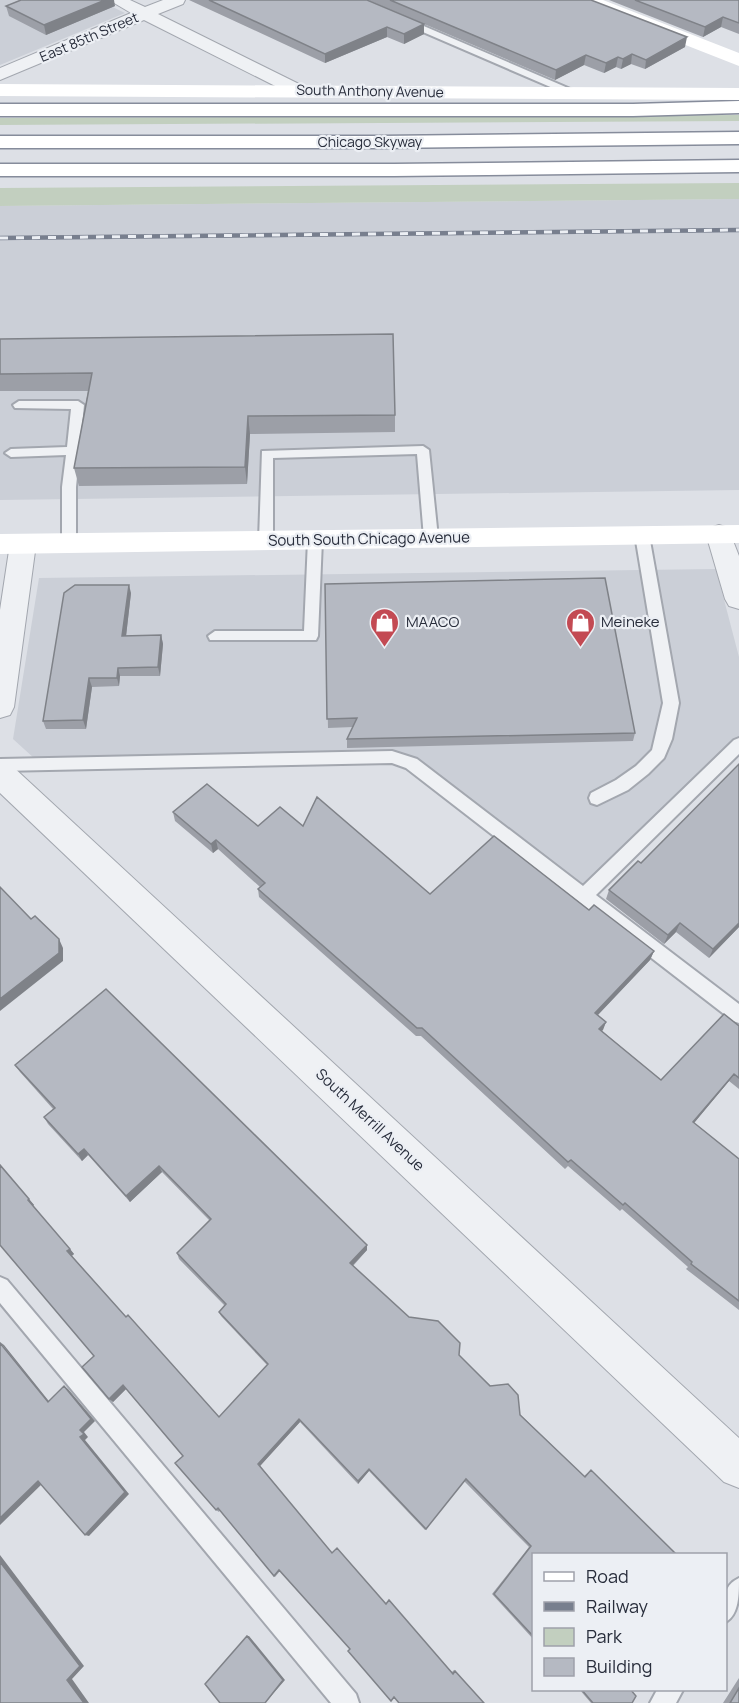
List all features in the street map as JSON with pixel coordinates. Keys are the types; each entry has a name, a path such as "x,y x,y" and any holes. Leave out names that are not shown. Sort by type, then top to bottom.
{"main road":[{"path":"587,0 739,60"},
{"name":"South Anthony Avenue","path":"0,90 739,94"},
{"path":"0,110 633,110 739,106"},
{"name":"Chicago Skyway","path":"0,142 382,142 739,138"},
{"name":"Chicago Skyway","path":"0,170 394,170 739,166"},
{"name":"South South Chicago Avenue","path":"12,544 729,534"}],"street":[{"path":"117,0 297,90"},
{"name":"East 85th Street","path":"0,75 177,0"},
{"path":"729,534 739,600"},
{"path":"0,707 12,544"},
{"name":"South Merrill Avenue","path":"0,774 739,1467"}],"lane":[{"path":"399,19 572,93"},
{"path":"19,405 78,405 69,487 69,543"},
{"path":"266,540 267,454 423,450 431,538"},
{"path":"11,453 73,451"},
{"path":"597,798 622,785 658,754 664,739 671,703 642,535"},
{"path":"215,636 311,636 315,540"},
{"path":"584,896 739,744"},
{"path":"0,765 392,757 411,763 739,1015"},
{"path":"0,1287 347,1703"},
{"path":"727,1608 739,1590"}],"shaded area":[{"path":"0,0 98,0 125,13 0,65"},
{"path":"739,199 739,490 0,500 0,206"},
{"path":"716,569 739,657 739,744 584,896 392,757 46,769 13,739 39,578"}],"green space":[{"path":"739,115 739,121 0,125 0,118"},
{"path":"739,183 739,199 0,206 0,188"}],"building":[{"path":"21,0 105,0 44,25 6,6"},
{"path":"209,0 367,0 424,24 404,34 387,27 325,54"},
{"path":"390,0 591,0 687,37 646,60 632,54 606,63 586,55 556,70"},
{"path":"635,0 739,0 739,23 723,17 705,27"},
{"path":"393,334 395,415 248,416 245,467 74,468 92,373 0,374 0,339"},
{"path":"605,578 635,733 347,739 357,718 327,719 325,584"},
{"path":"75,585 129,585 122,636 161,635 158,667 118,668 117,678 89,678 83,720 43,721 64,593"},
{"path":"739,764 739,923 713,949 680,923 668,935 609,890 638,861 641,863"},
{"path":"207,784 258,826 280,807 303,826 317,797 430,894 494,836 589,910 594,905 654,951 595,1013 606,1022 599,1029 661,1080 724,1014 739,1026 739,1078 734,1074 693,1122 739,1159 739,1301 691,1264 692,1262 625,1203 623,1205 571,1160 568,1162 422,1028 417,1028 258,889 265,883 216,840 211,844 173,812"},
{"path":"0,887 31,919 35,916 59,939 59,953 0,999"},
{"path":"106,989 367,1245 350,1263 409,1317 438,1321 460,1343 459,1355 490,1386 508,1384 518,1395 520,1415 585,1477 591,1470 675,1553 532,1553 532,1635 494,1594 531,1546 466,1479 426,1529 369,1469 358,1481 299,1419 258,1464 332,1553 337,1548 386,1604 389,1600 453,1674 455,1671 484,1703 399,1703 394,1697 391,1701 348,1651 350,1649 279,1570 274,1576 218,1508 216,1510 175,1463 183,1456 123,1385 109,1399 82,1367 94,1356 0,1245 0,1165 70,1249 67,1251 219,1417 268,1364 219,1312 226,1304 177,1253 211,1219 159,1166 126,1196 84,1149 78,1154 44,1117 55,1108 15,1065"},
{"path":"0,1343 48,1402 64,1386 91,1419 80,1430 84,1434 80,1437 125,1492 85,1535 38,1481 0,1518"},
{"path":"0,1562 80,1666 67,1680 84,1703 0,1703"},
{"path":"247,1636 283,1680 265,1703 220,1703 205,1684"},
{"path":"739,1688 739,1703 730,1703"},
{"path":"583,1691 632,1691 636,1696 632,1703 593,1703"}],"railway":[{"path":"0,238 739,230"}],"place":[{"name":"MAACO","path":"385,648"},
{"name":"Meineke","path":"580,648"}]}
